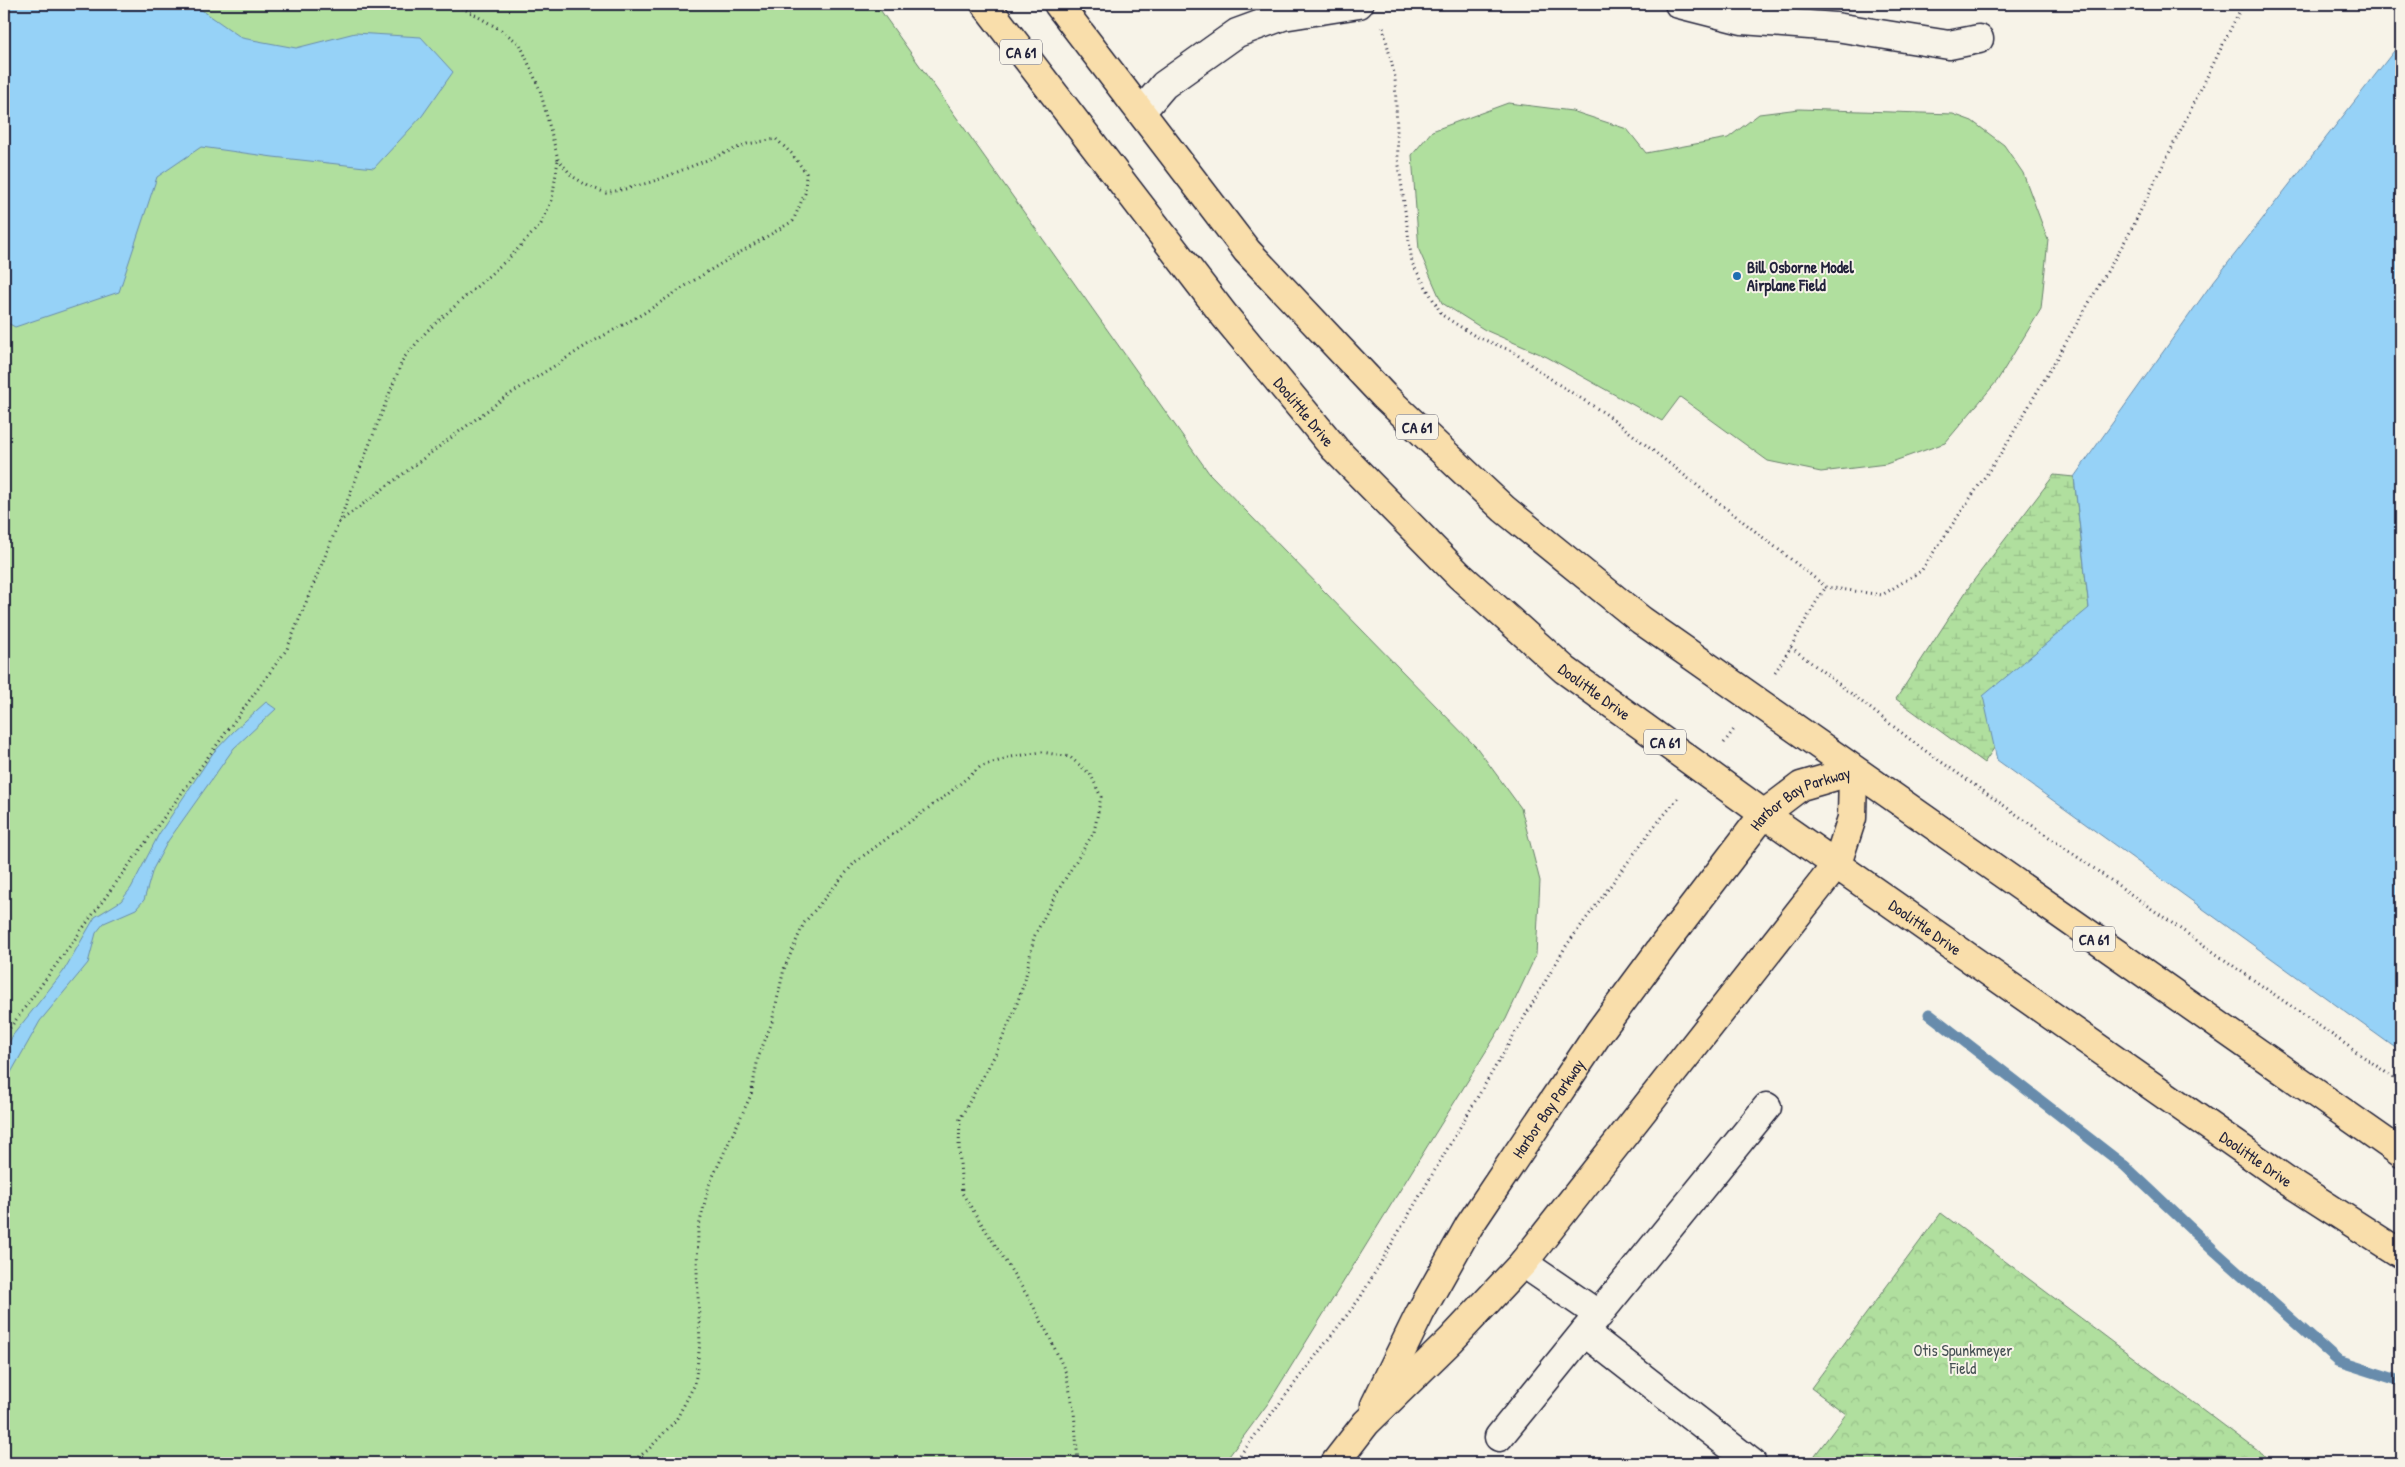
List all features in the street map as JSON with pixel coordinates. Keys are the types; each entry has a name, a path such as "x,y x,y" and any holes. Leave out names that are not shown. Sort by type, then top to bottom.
{"main road":[{"name":"Doolittle Drive","path":"985,4 1224,315 1334,449 1458,576 1565,670 1764,814 2289,1182 2401,1254"},
{"name":"CA 61","path":"1058,4 1247,250 1384,396 1504,510 1641,620 2401,1153"},
{"name":"Harbor Bay Parkway","path":"1335,1463 1366,1423 1451,1340 1524,1263 1837,864 1852,818 1853,770 1801,786 1764,814 1600,1031 1469,1226 1420,1313 1366,1423"}],"lane":[{"path":"1141,112 1164,85 1237,33 1283,16 1359,4"},
{"path":"1679,4 1742,20 1836,27 1949,44 1979,39"},
{"path":"1499,1437 1767,1107"},
{"path":"1524,1263 1752,1463"}],"path":[{"path":"4,1036 287,649 340,522 403,359 427,331 511,256 541,224 552,200 558,159 540,90 520,44 501,30 456,4"},
{"path":"1382,22 1395,77 1398,158 1412,263 1442,315 1475,336 1512,351 1555,382 1609,416 1826,587 1882,595 1921,571 2005,447 2129,234 2243,4"},
{"path":"340,522 504,398 587,345 644,313 706,272 793,221 805,193 806,174 791,153 776,139 747,144 655,181 606,193 588,186 572,176 558,159"},
{"path":"1788,652 1810,610 1826,587"},
{"path":"1791,647 1920,748 2401,1083"},
{"path":"630,1463 648,1450 676,1420 695,1384 700,1344 697,1270 698,1230 706,1194 751,1095 758,1058 772,1022 784,969 804,922 855,862 949,793 980,767 1011,757 1042,752 1070,757 1092,774 1101,797 1094,832 1057,892 1034,937 1025,980 1014,1012 996,1053 960,1118 962,1193 1030,1300 1050,1336 1066,1373 1074,1411 1078,1463"},
{"path":"1234,1463 1360,1298 1566,946 1653,828"}],"green space":[{"path":"4,4 876,4 1209,473 1477,748 1521,808 1540,881 1536,955 1506,1019 1269,1402 1224,1463 4,1463"},
{"name":"Bill Osborne Model Airplane Field","path":"1508,103 1572,111 1627,129 1646,153 1728,138 1759,114 1799,109 1953,114 1972,121 2004,145 2023,173 2048,240 2041,309 1997,381 1945,443 1886,464 1821,472 1768,461 1680,397 1662,421 1547,357 1485,330 1442,303 1419,250 1412,155 1432,131"},
{"path":"2054,475 2074,477 2089,608 1984,763 1896,699 1971,584"},
{"name":"Otis Spunkmeyer Field","path":"1941,1213 2274,1463 1809,1463 1846,1414 1811,1388"}],"water":[{"path":"4,4 193,4 242,38 296,48 355,33 421,37 453,72 422,116 374,168 201,147 157,177 119,292 15,327 4,321"},
{"path":"2401,42 2401,1052 1997,760 1983,696 2089,608 2074,477 2210,286"},
{"path":"266,702 276,709 234,748 168,841 153,869 144,900 136,909 104,923 96,933 88,963 40,1021 4,1085 4,1053 13,1035 63,972 95,917 121,901 131,888 159,834 213,753"}],"waterway":[{"path":"1929,1014 2125,1166 2216,1252 2338,1361 2401,1381"}],"place":[{"name":"Bill Osborne Model Airplane Field","path":"1737,276"}]}
